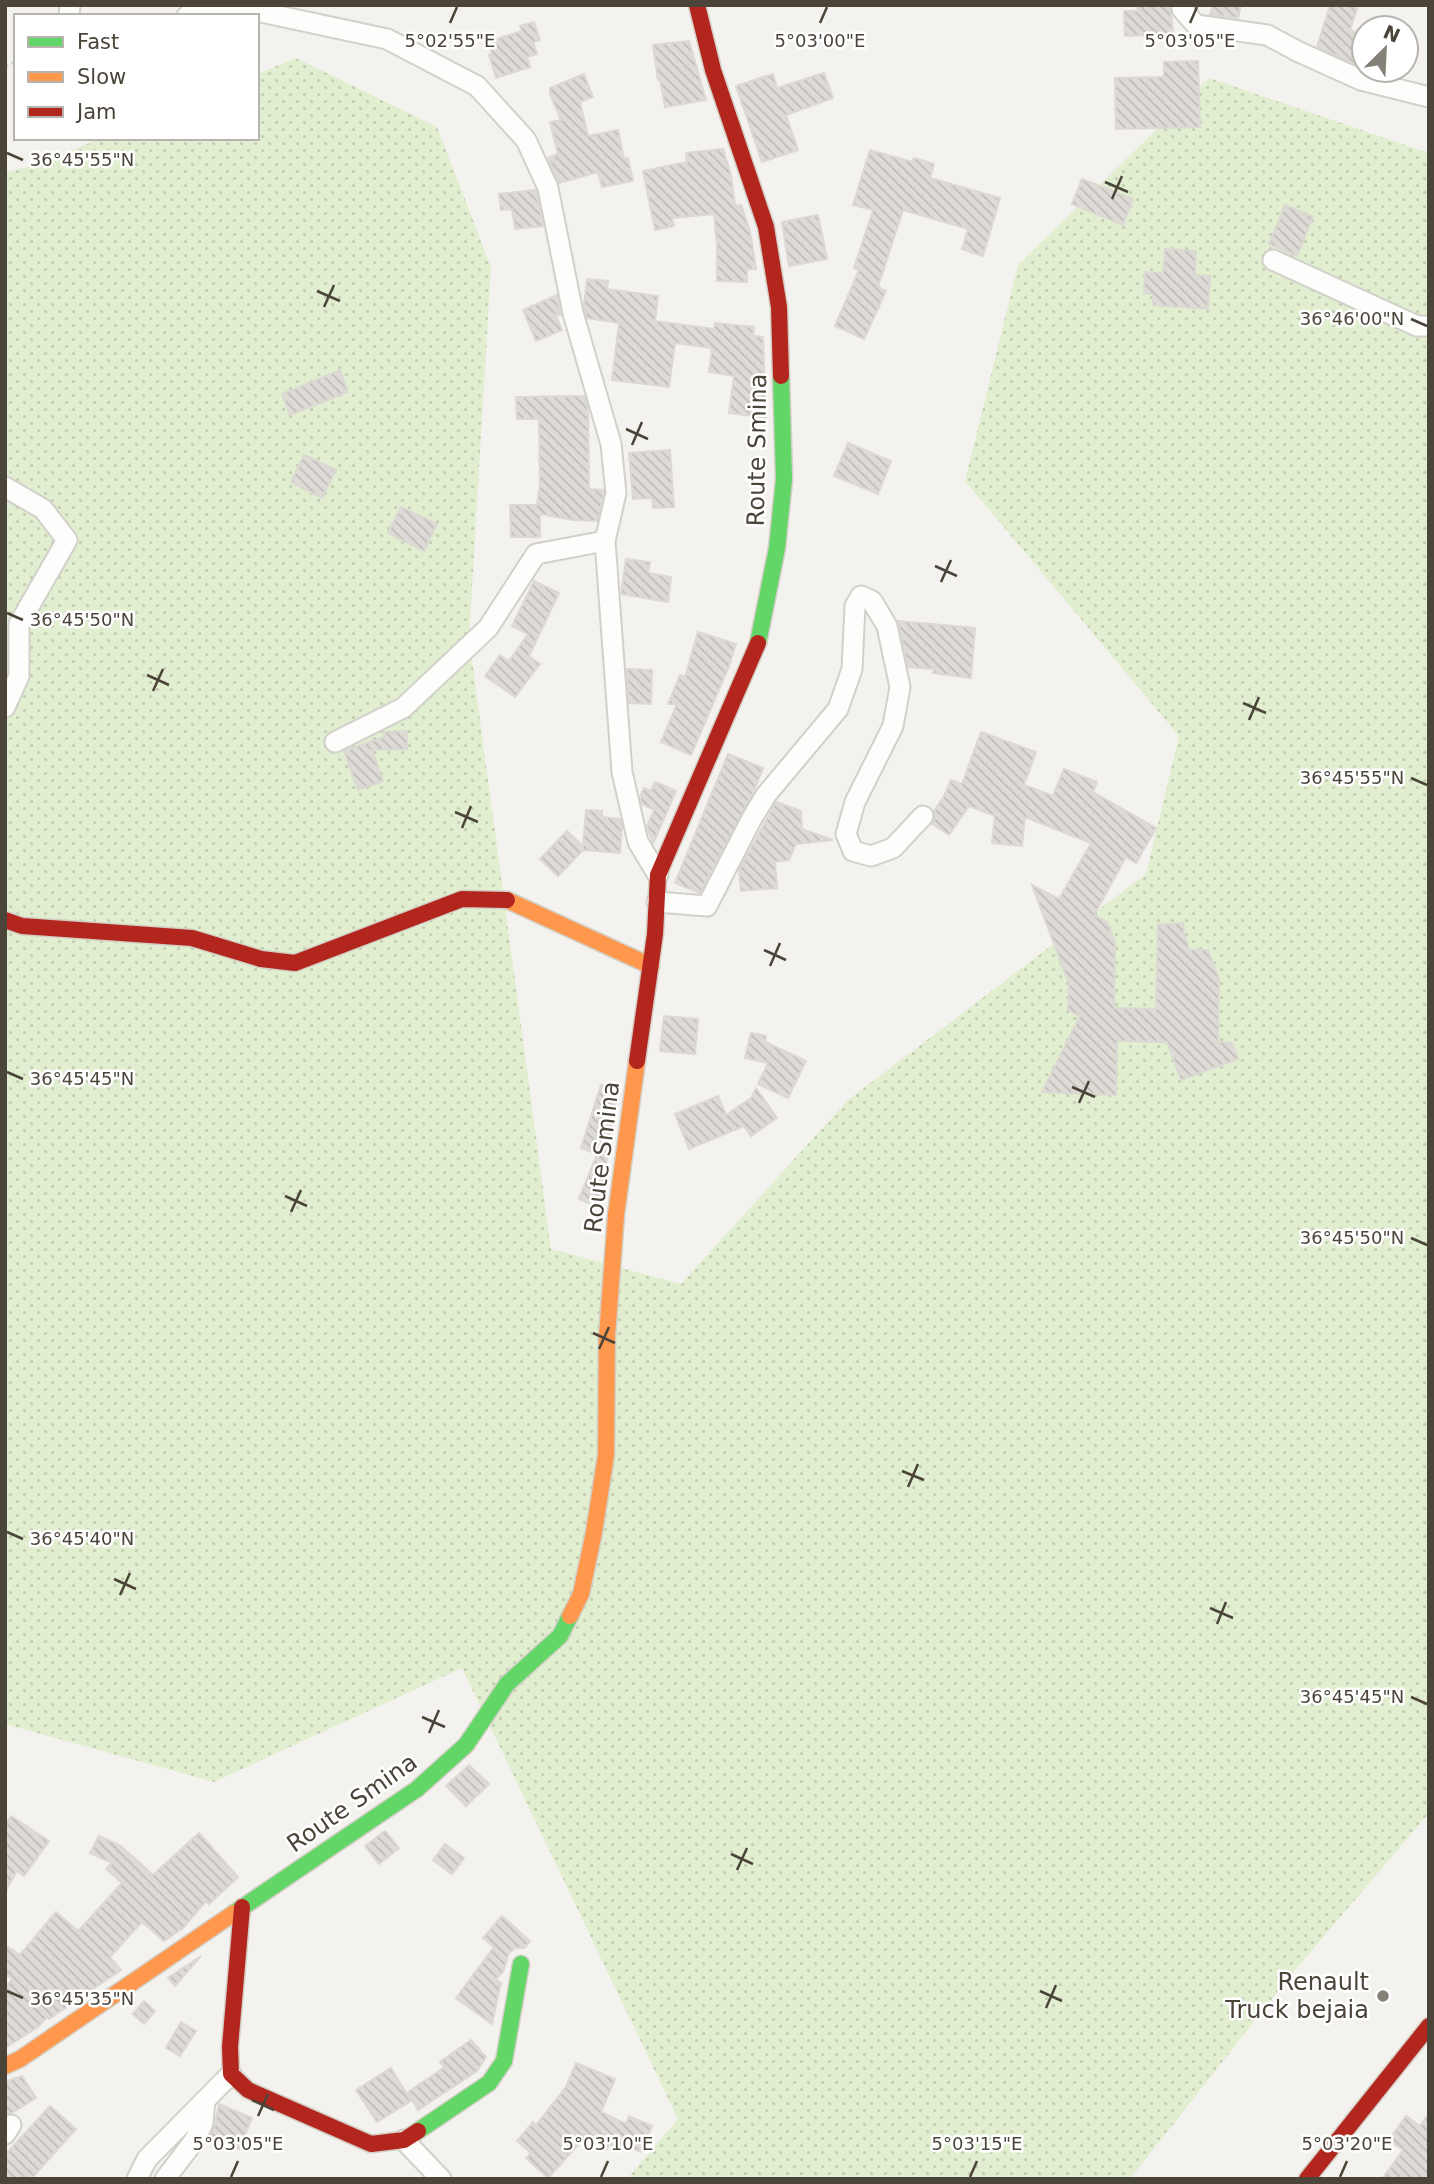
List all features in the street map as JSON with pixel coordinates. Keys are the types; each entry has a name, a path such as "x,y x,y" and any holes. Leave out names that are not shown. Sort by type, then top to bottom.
{"street":[{"name":"Route Smina","path":"5,2066 20,2059 417,1789 466,1745 507,1684 559,1636 581,1594 606,1455 607,1336 616,1214 651,966 659,875 760,637 777,548 783,479 779,307 766,227 713,70 697,5"},
{"path":"1182,5 1182,9 1196,25 1267,35 1361,80 1429,97"},
{"path":"190,14 198,8 255,8 387,39 477,86 526,140 548,188 573,313 611,444 616,493 605,541 622,772 638,842 659,875"},
{"path":"1273,260 1418,326 1429,326"},
{"path":"5,487 43,509 67,540 19,624 19,676 5,707"},
{"path":"335,742 403,708 488,628 536,554 605,541"},
{"path":"657,902 707,906 766,795 838,709 852,669 855,606 861,596 872,601 887,626 900,687 893,726 855,802 846,834 853,851 871,856 893,848 923,816"},
{"path":"5,920 22,926 192,938 261,959 295,963 462,899 505,899 651,966"},
{"path":"242,1907 230,2047 231,2074 248,2090 371,2144 404,2140 489,2083 504,2061 521,1964"},
{"path":"1307,2179 1429,2026"},
{"path":"137,2179 147,2159 231,2074"},
{"path":"165,2179 194,2141 203,2123 205,2100"},
{"path":"404,2140 441,2179"}],"green space":[{"path":"296,58 437,127 491,267 469,638 551,1249 681,1284 848,1100 1146,874 1179,736 965,481 1018,265 1209,78 1429,153 1429,1813 1290,1976 1130,2179 627,2179 678,2119 462,1668 214,1782 5,1724 5,173 44,162 96,140 259,140 259,73"}],"building":[{"path":"1137,5 1170,5 1173,34 1125,36 1124,11 1138,11"},
{"path":"1213,5 1241,5 1238,18 1210,15"},
{"path":"1330,5 1357,8 1355,14 1350,14 1350,62 1317,47"},
{"path":"534,22 540,40 533,42 537,54 527,57 530,67 496,78 488,42 522,31 520,26"},
{"path":"689,41 706,100 665,107 653,45"},
{"path":"1198,61 1200,127 1116,129 1115,78 1164,77 1164,62"},
{"path":"824,73 833,98 786,115 798,150 762,162 736,86 773,74 777,88"},
{"path":"584,74 593,97 580,102 588,136 618,130 624,159 628,158 633,181 602,187 598,172 559,183 548,158 558,154 550,122 561,120 550,88"},
{"path":"723,149 731,175 735,206 741,205 750,231 756,269 747,269 747,282 717,281 714,214 672,218 674,226 655,230 643,171 687,162 686,153"},
{"path":"870,150 912,162 914,158 934,164 930,178 1000,198 983,256 962,249 968,229 903,210 878,287 886,291 864,339 835,326 859,270 854,268 873,210 853,205"},
{"path":"1082,179 1133,199 1123,225 1072,204"},
{"path":"536,190 543,226 515,229 512,209 501,210 499,194"},
{"path":"1285,205 1313,217 1297,256 1269,244"},
{"path":"818,215 827,259 789,266 782,222"},
{"path":"1165,249 1196,251 1195,275 1210,276 1208,309 1153,305 1153,294 1144,293 1145,272 1163,273"},
{"path":"587,279 608,281 607,289 658,296 655,321 714,329 715,323 754,327 753,336 763,337 766,418 729,413 734,376 709,372 712,348 675,343 669,387 612,380 619,323 587,318 584,305"},
{"path":"557,295 561,315 555,314 562,330 536,341 523,310"},
{"path":"340,370 348,392 290,415 282,394"},
{"path":"584,396 588,408 589,489 604,492 597,521 540,514 540,537 511,537 510,505 537,505 540,485 539,419 517,419 516,397"},
{"path":"848,443 891,461 878,494 834,476"},
{"path":"670,450 674,507 653,508 652,498 633,499 629,453"},
{"path":"304,455 336,470 322,498 291,482"},
{"path":"401,507 437,524 424,551 388,533"},
{"path":"626,559 650,562 648,573 671,577 668,602 621,594"},
{"path":"534,581 559,593 529,656 540,664 515,697 485,676 500,655 509,661 528,634 512,626"},
{"path":"898,621 975,628 971,678 933,673 934,669 908,667"},
{"path":"698,632 736,644 691,755 661,742 677,704 668,704 680,675 685,677"},
{"path":"627,669 652,670 651,704 629,703"},
{"path":"407,731 407,749 372,750 383,781 358,790 344,751 384,737 384,732"},
{"path":"981,732 1036,752 1024,785 1053,796 1064,769 1097,782 1093,792 1156,828 1136,863 1126,857 1094,915 1107,922 1115,943 1114,1008 1156,1009 1158,925 1183,923 1190,950 1208,950 1219,979 1218,1042 1232,1043 1238,1059 1181,1080 1167,1042 1117,1041 1116,1095 1042,1092 1080,1016 1068,1010 1069,984 1032,885 1059,899 1091,843 1025,817 1022,846 992,843 995,816 969,806 949,835 932,824 934,811 951,780 962,784"},
{"path":"728,754 763,768 753,793 700,893 675,883"},
{"path":"655,782 676,791 653,844 647,826 654,810 642,804 640,797 644,788 651,791"},
{"path":"776,802 801,811 802,829 833,840 796,844 789,860 775,862 777,888 741,891 739,870"},
{"path":"586,810 602,811 602,817 620,819 620,853 583,850 558,876 540,859 567,831 583,846"},
{"path":"664,1016 698,1019 695,1054 660,1051"},
{"path":"751,1033 766,1036 765,1042 806,1061 788,1098 758,1084 768,1063 745,1058"},
{"path":"601,1085 617,1090 600,1208 579,1199 597,1154 581,1148"},
{"path":"756,1088 777,1118 751,1136 744,1126 689,1149 675,1114 718,1096 726,1115 751,1098"},
{"path":"469,1765 489,1784 466,1806 446,1786"},
{"path":"11,1816 49,1841 24,1876 17,1871 5,1892 5,1824"},
{"path":"385,1831 399,1848 379,1864 365,1846"},
{"path":"199,1833 238,1877 209,1904 206,1901 183,1928 164,1941 142,1922 110,1957 121,1970 49,2019 47,2017 38,2027 5,2048 5,1987 13,1979 5,1974 5,1945 20,1955 56,1912 78,1931 122,1883 106,1869 112,1863 90,1853 99,1836 121,1846 153,1875"},
{"path":"445,1844 464,1858 452,1874 433,1860"},
{"path":"502,1916 530,1941 524,1948 516,1948 509,1953 503,1972 496,1979 501,1983 492,2024 456,1998 494,1947 483,1938"},
{"path":"201,1956 175,1986 168,1978"},
{"path":"144,2001 155,2011 144,2024 133,2014"},
{"path":"181,2022 196,2031 180,2056 166,2048"},
{"path":"471,2040 486,2057 477,2071 418,2110 408,2092 445,2067 440,2062"},
{"path":"576,2063 615,2079 601,2112 626,2124 629,2116 652,2126 641,2152 627,2146 626,2150 609,2144 607,2149 584,2138 548,2178 526,2158 531,2153 517,2141 533,2122 536,2125 566,2087"},
{"path":"391,2068 411,2101 377,2122 356,2090"},
{"path":"22,2076 36,2098 12,2113 5,2114 5,2082"},
{"path":"219,2104 252,2118 239,2149 210,2137"},
{"path":"50,2106 76,2129 31,2179 5,2179 5,2155"},
{"path":"1429,2113 1429,2171 1424,2179 1382,2179 1403,2150 1389,2140 1406,2116 1420,2126"}],"traffic: fast":[{"path":"758,643 777,548 784,479 781,376"},
{"path":"234,1913 417,1789 466,1745 507,1684 560,1636 570,1616"},
{"path":"418,2131 489,2083 504,2061 521,1964"}],"traffic: slow":[{"path":"507,900 651,966"},
{"path":"570,1616 581,1594 606,1455 607,1336 616,1215 637,1061"},
{"path":"5,2066 20,2059 234,1913"}],"traffic: jam":[{"path":"697,5 713,70 766,227 779,307 781,376"},
{"path":"637,1061 655,934 658,875 758,643"},
{"path":"5,920 22,926 192,938 261,959 295,963 462,899 507,900"},
{"path":"242,1907 230,2047 231,2074 248,2090 371,2144 404,2140 418,2131"},
{"path":"1307,2179 1429,2026"}],"place":[{"name":"Renault Truck bejaia","path":"1383,1996"}]}
